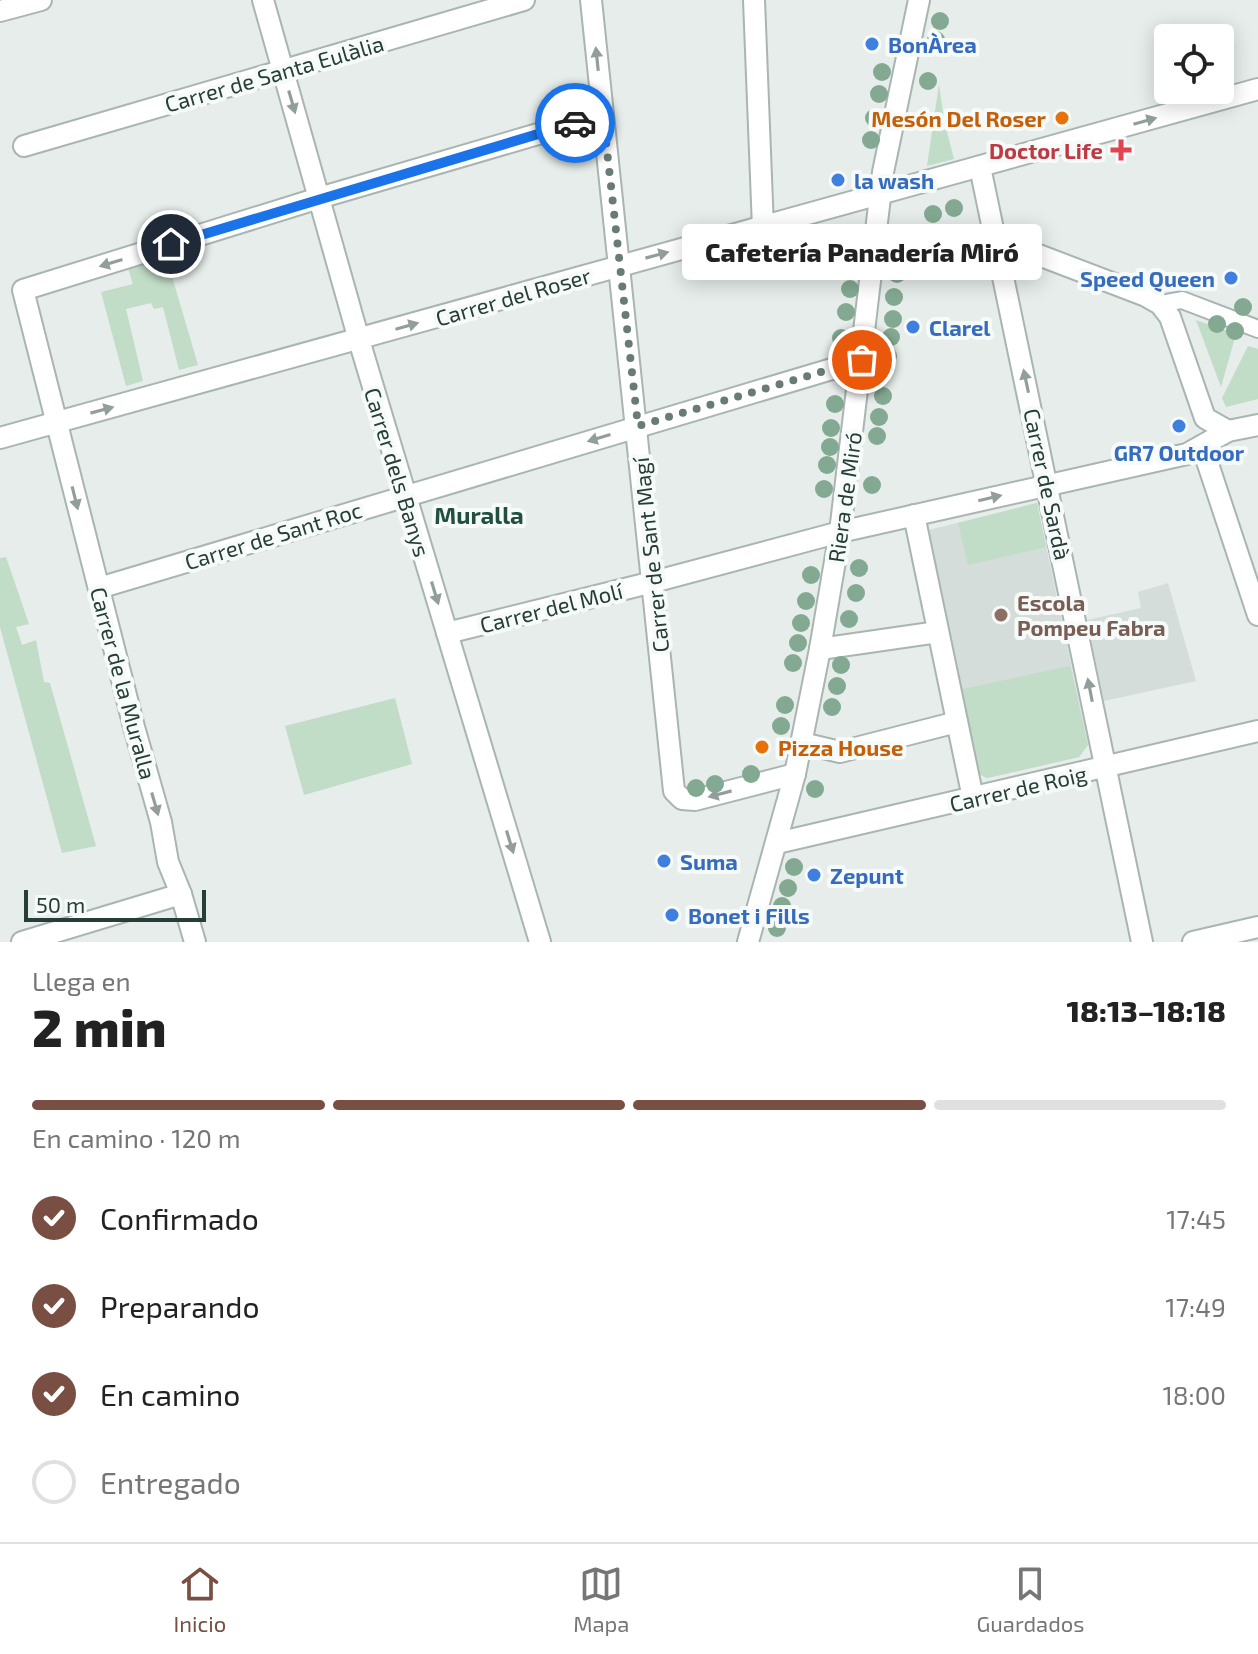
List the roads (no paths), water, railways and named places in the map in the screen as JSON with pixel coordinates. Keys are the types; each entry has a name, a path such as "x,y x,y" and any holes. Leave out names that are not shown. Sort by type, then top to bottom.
{"street":[{"path":"0,11 41,0"},
{"name":"Carrer dels Banys","path":"263,0 359,340 540,942"},
{"name":"Carrer de Santa Eulàlia","path":"24,146 524,0"},
{"name":"Carrer de Sant Magí","path":"591,0 674,791 682,799 695,800 795,774"},
{"path":"754,0 763,228"},
{"name":"Riera de Miró","path":"748,942 795,774 820,649 840,532 881,194 919,0"},
{"name":"Carrer del Roser","path":"0,438 1258,89"},
{"path":"319,198 603,115"},
{"name":"Carrer de Sardà","path":"980,167 1142,942"},
{"name":"Carrer de la Muralla","path":"195,942 168,862 161,822 23,290 319,198"},
{"path":"994,238 1160,304 1170,317 1205,418 1228,431"},
{"path":"1160,304 1182,300 1258,329"},
{"name":"Carrer de Sant Roc","path":"99,588 862,360"},
{"name":"Carrer del Molí","path":"447,633 840,532 1187,454 1228,431 1258,425"},
{"path":"1202,446 1258,615"},
{"path":"914,515 973,798"},
{"path":"820,649 938,632"},
{"path":"802,743 840,752 957,722"},
{"name":"Carrer de Roig","path":"777,843 1258,731"},
{"path":"22,942 181,894"},
{"path":"1193,942 1258,927"}],"place":[{"name":"BonÀrea","path":"872,44"},
{"name":"Mesón Del Roser","path":"1062,118"},
{"name":"Doctor Life","path":"1121,150"},
{"name":"la wash","path":"838,180"},
{"name":"Speed Queen","path":"1231,278"},
{"name":"Clarel","path":"913,327"},
{"name":"Cafetería Panadería Miró","path":"862,360"},
{"name":"GR7 Outdoor","path":"1179,426"},
{"name":"Escola Pompeu Fabra","path":"1001,615"},
{"name":"Pizza House","path":"762,747"},
{"name":"Suma","path":"664,861"},
{"name":"Zepunt","path":"814,875"},
{"name":"Bonet i Fills","path":"672,915"}],"district":[{"name":"Muralla","path":"479,514"}]}
